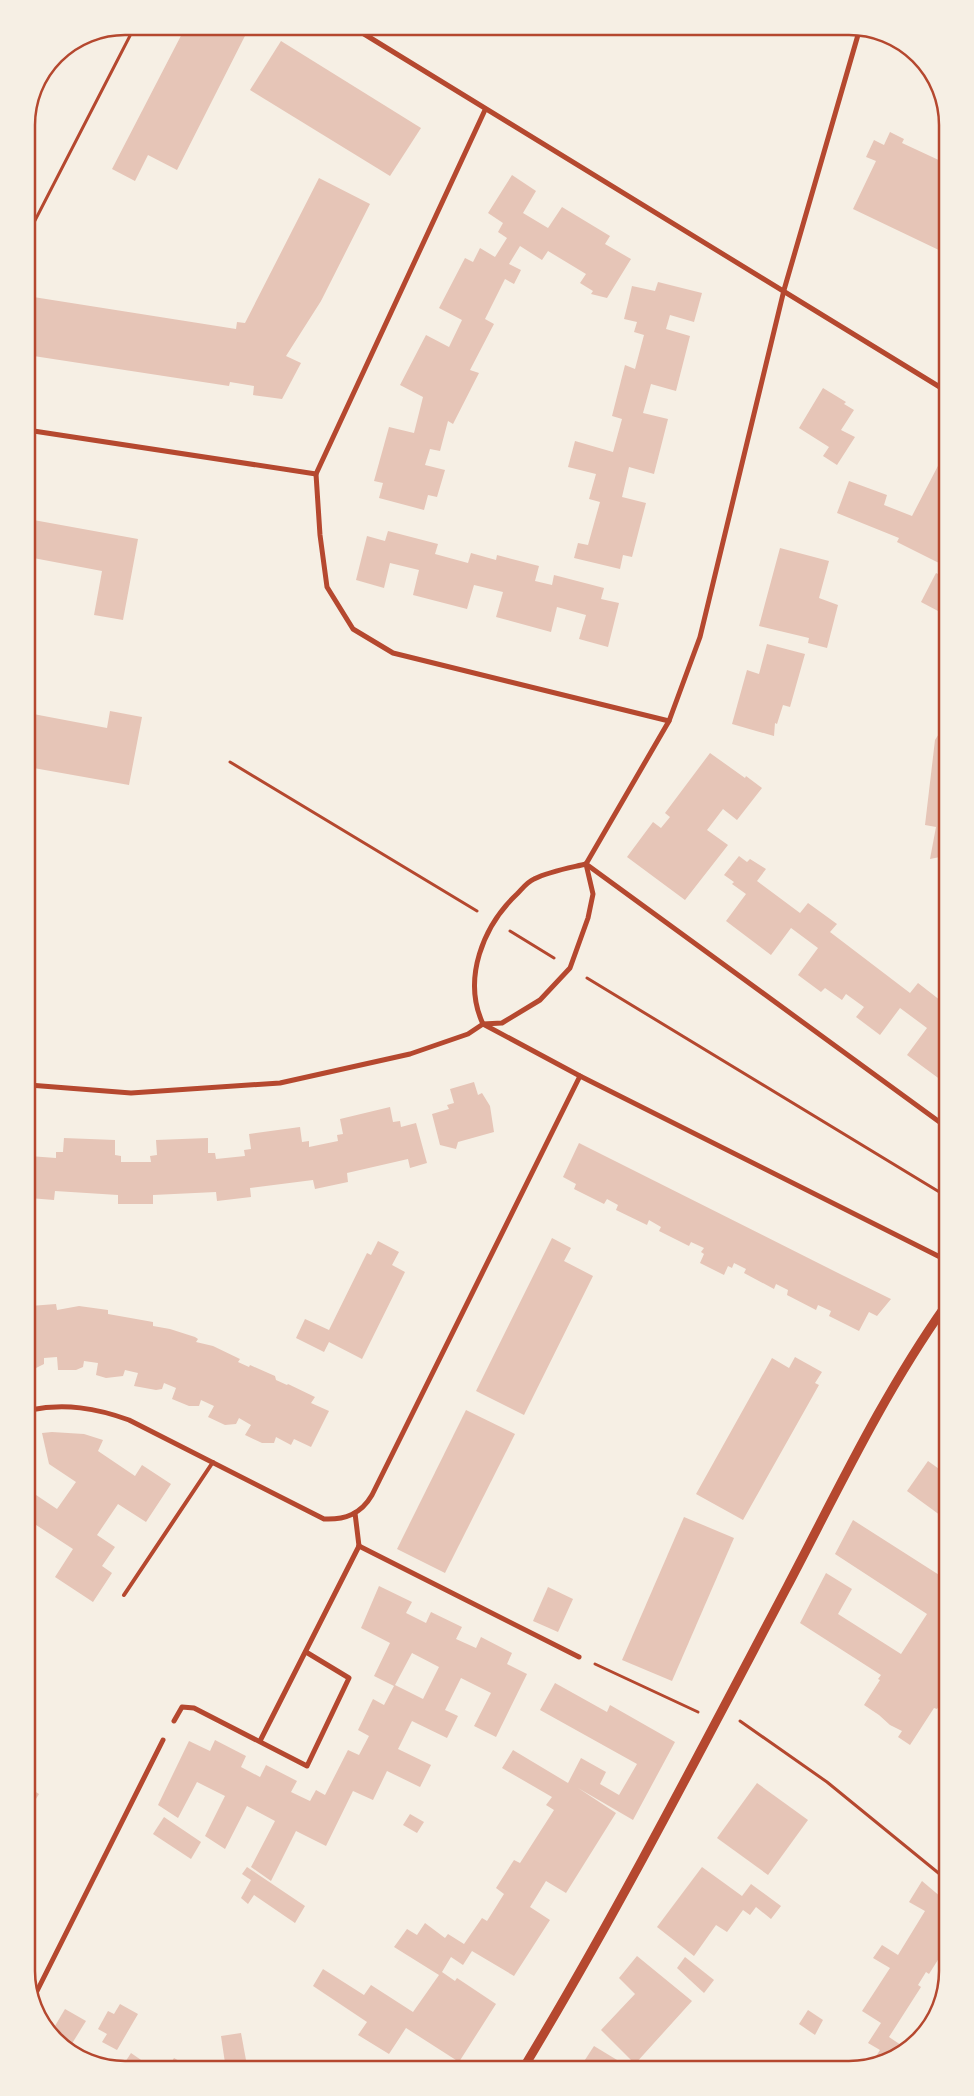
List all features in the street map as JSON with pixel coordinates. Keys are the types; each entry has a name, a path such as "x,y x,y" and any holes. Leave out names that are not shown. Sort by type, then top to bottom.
{"street":[{"path":"365,35 939,387"},
{"path":"35,1085 131,1093 280,1083 410,1054 468,1034 483,1024 502,1023 540,1000 570,968 588,918 593,894 586,864 669,721 700,638 784,290 858,36"},
{"path":"485,110 316,474 320,534 327,587 353,629 393,652 669,721"},
{"path":"35,431 316,474"},
{"path":"586,864 532,879 493,921 477,958 475,995 483,1024 580,1076 939,1256"},
{"path":"586,864 939,1122"},
{"path":"35,1410 75,1406 103,1411 129,1420 324,1519 339,1519 354,1514 365,1506 372,1495 580,1076"},
{"path":"528,2061 585,1966 717,1721 878,1413 919,1343 939,1315"},
{"path":"260,1741 359,1546 354,1514"},
{"path":"359,1546 578,1657"},
{"path":"174,1721 182,1708 188,1707 260,1741 307,1766 349,1678 306,1652"},
{"path":"38,1990 163,1740"}],"lane":[{"path":"124,1595 213,1462"}],"path":[{"path":"35,220 130,35"},
{"path":"578,1657 717,1721"},
{"path":"722,1710 747,1724 827,1782 939,1873"}],"building":[{"path":"181,35 245,35 177,170 148,155 135,181 112,169"},
{"path":"281,41 421,128 390,176 250,90"},
{"path":"890,132 904,139 902,143 939,160 939,250 853,209 876,161 866,157 874,140 884,145"},
{"path":"512,175 536,191 523,213 548,228 562,207 610,236 605,244 631,259 607,298 591,294 593,291 580,283 586,274 548,251 542,260 520,246 509,264 521,270 514,284 505,279 485,319 494,324 470,370 479,373 453,424 448,421 440,451 430,449 425,465 445,470 437,497 428,495 424,510 379,498 383,483 374,481 389,427 414,433 423,397 400,385 426,335 449,347 462,320 439,308 465,258 473,262 480,248 495,257 507,238 498,232 503,223 488,213"},
{"path":"319,178 370,204 321,301 286,356 301,363 282,399 253,395 254,386 230,382 229,386 35,356 35,297 236,329 237,322 245,323"},
{"path":"658,282 702,293 694,322 670,315 666,329 690,336 676,391 651,384 643,413 668,419 654,474 629,467 622,497 646,503 632,557 623,555 620,569 574,558 578,543 588,545 600,502 589,499 596,474 568,467 575,441 613,452 622,419 612,416 625,365 635,369 644,335 634,332 637,322 624,319 632,286 655,291"},
{"path":"823,388 846,402 844,404 854,410 841,430 855,437 837,465 823,456 829,447 799,428"},
{"path":"939,464 939,563 897,542 899,538 837,513 849,481 887,495 884,505 912,516"},
{"path":"35,520 138,539 123,620 94,615 102,571 35,558"},
{"path":"388,531 438,544 435,554 468,563 471,553 496,560 497,555 539,566 535,581 552,585 554,575 604,588 601,599 619,603 608,647 579,639 586,615 557,607 551,632 496,617 503,592 474,585 467,609 413,595 419,570 390,563 384,588 356,580 367,536 385,541"},
{"path":"780,548 829,561 819,598 838,605 827,648 808,643 809,638 759,626"},
{"path":"936,573 939,574 938,611 921,602"},
{"path":"767,644 805,654 790,707 783,705 777,724 775,723 774,736 732,724 747,670 759,674"},
{"path":"110,711 142,717 129,785 35,768 35,714 107,728"},
{"path":"939,734 939,857 930,859 936,827 925,825 935,740"},
{"path":"710,753 762,788 737,820 723,809 707,830 728,845 685,900 627,857 653,822 661,828 670,817 665,813"},
{"path":"739,856 747,862 750,859 766,869 757,881 800,913 808,903 837,924 830,932 910,993 918,983 939,999 939,1079 907,1055 927,1028 900,1008 880,1035 856,1017 864,1007 846,994 842,1000 825,988 821,992 798,975 818,948 791,928 771,955 726,921 746,894 732,884 734,882 724,875"},
{"path":"474,1082 478,1095 482,1093 490,1106 494,1132 458,1142 456,1149 440,1145 432,1114 449,1109 447,1105 454,1103 450,1089"},
{"path":"390,1107 393,1122 400,1121 401,1127 416,1123 427,1163 410,1168 408,1159 347,1173 348,1182 315,1189 313,1180 250,1188 251,1197 217,1201 216,1192 153,1195 153,1204 118,1204 118,1195 55,1191 54,1200 35,1198 35,1156 56,1158 56,1152 63,1152 64,1138 115,1140 115,1155 121,1156 121,1162 151,1162 150,1156 157,1155 156,1140 208,1138 208,1153 215,1153 216,1159 245,1156 244,1150 251,1149 249,1134 300,1127 302,1142 309,1141 309,1147 338,1141 337,1135 343,1134 340,1119"},
{"path":"579,1143 891,1299 877,1316 869,1312 859,1331 829,1316 831,1311 818,1305 816,1310 787,1295 788,1290 776,1284 774,1289 744,1273 746,1269 734,1263 732,1268 728,1266 724,1275 700,1263 704,1254 701,1252 704,1248 691,1242 689,1246 659,1231 661,1227 649,1220 647,1225 616,1210 618,1205 607,1199 604,1204 574,1189 576,1184 563,1177"},
{"path":"552,1238 571,1248 564,1261 593,1276 524,1415 476,1391"},
{"path":"378,1241 399,1252 392,1265 405,1272 362,1359 329,1342 324,1352 296,1338 305,1319 329,1330 367,1253 371,1255"},
{"path":"56,1304 57,1310 79,1306 108,1310 108,1314 153,1322 153,1326 195,1337 198,1339 196,1342 213,1346 240,1359 238,1362 275,1376 276,1380 315,1397 311,1403 329,1411 311,1447 294,1439 291,1445 276,1437 274,1443 262,1443 245,1435 251,1425 239,1418 236,1424 225,1425 208,1417 214,1406 201,1400 199,1406 189,1406 172,1399 176,1388 164,1383 162,1389 156,1390 134,1386 138,1373 125,1370 123,1376 106,1378 96,1375 98,1363 84,1361 83,1367 76,1370 58,1370 57,1357 44,1358 44,1364 35,1368 35,1306"},
{"path":"795,1357 822,1372 815,1383 819,1385 743,1520 696,1494 772,1358 789,1368"},
{"path":"466,1410 515,1434 445,1573 397,1549"},
{"path":"42,1433 84,1434 103,1440 98,1451 135,1476 142,1465 171,1484 146,1522 118,1504 97,1535 115,1547 102,1566 112,1573 93,1602 55,1577 73,1549 35,1524 35,1494 57,1509 76,1482 49,1464"},
{"path":"928,1461 939,1469 939,1514 907,1491"},
{"path":"684,1517 734,1538 672,1681 622,1660"},
{"path":"853,1520 939,1575 939,1706 937,1709 934,1708 910,1745 898,1737 902,1731 890,1725 864,1705 880,1680 878,1679 881,1675 800,1623 826,1573 852,1589 838,1614 901,1654 927,1614 835,1554"},
{"path":"379,1586 412,1602 406,1613 426,1623 431,1612 462,1627 456,1639 476,1648 481,1637 512,1653 507,1664 527,1674 496,1737 474,1726 491,1693 461,1678 445,1710 458,1716 447,1738 412,1721 398,1749 431,1765 420,1787 387,1771 373,1800 353,1791 326,1846 296,1831 271,1881 251,1867 275,1821 247,1806 225,1849 205,1836 225,1796 197,1782 178,1818 158,1805 189,1741 210,1751 215,1740 246,1756 241,1767 260,1777 266,1765 297,1781 291,1792 310,1801 316,1790 325,1795 348,1750 359,1755 369,1736 358,1730 373,1699 384,1705 394,1686 374,1676 390,1643 361,1628","holes":["412,1653 439,1667 423,1699 395,1685"]},
{"path":"548,1587 573,1599 558,1632 533,1621"},
{"path":"555,1683 607,1712 610,1705 675,1742 633,1820 578,1788 616,1813 566,1893 546,1881 530,1907 550,1920 514,1976 472,1951 463,1965 451,1957 442,1972 455,1981 457,1978 496,2004 460,2061 406,2028 389,2054 358,2035 367,2022 313,1986 323,1969 364,1995 371,1985 413,2012 439,1975 394,1947 407,1929 417,1935 425,1923 445,1938 448,1934 464,1944 482,1918 487,1921 504,1894 496,1888 514,1860 520,1863 554,1810 546,1805 552,1797 502,1768 513,1750 568,1783 581,1758 606,1772 600,1784 619,1795 637,1764 540,1710"},
{"path":"757,1783 808,1820 768,1875 717,1838"},
{"path":"35,1792 39,1794 35,1800"},
{"path":"410,1814 424,1822 417,1833 403,1825"},
{"path":"164,1817 201,1842 191,1859 153,1834"},
{"path":"247,1867 305,1906 295,1923 254,1895 248,1904 241,1898 251,1880 242,1874"},
{"path":"702,1867 742,1896 751,1884 781,1906 771,1919 756,1907 750,1915 743,1910 727,1932 716,1925 694,1956 657,1927"},
{"path":"922,1881 939,1895 939,1958 929,1974 926,1972 918,1985 921,1987 889,2037 901,2045 889,2052 876,2057 880,2050 868,2043 881,2023 862,2011 890,1968 873,1958 882,1945 898,1955 925,1911 909,1902"},
{"path":"637,1956 692,2001 638,2061 632,2061 601,2030 635,1994 619,1978"},
{"path":"685,1957 714,1980 704,1993 677,1968"},
{"path":"120,2004 138,2014 117,2050 102,2042 107,2034 98,2029 108,2011 114,2014"},
{"path":"65,2009 86,2021 72,2043 54,2027"},
{"path":"808,2010 823,2020 815,2035 799,2024"},
{"path":"241,2033 246,2060 225,2061 221,2036"},
{"path":"594,2046 619,2061 584,2061"},
{"path":"131,2053 143,2061 126,2061"}]}
